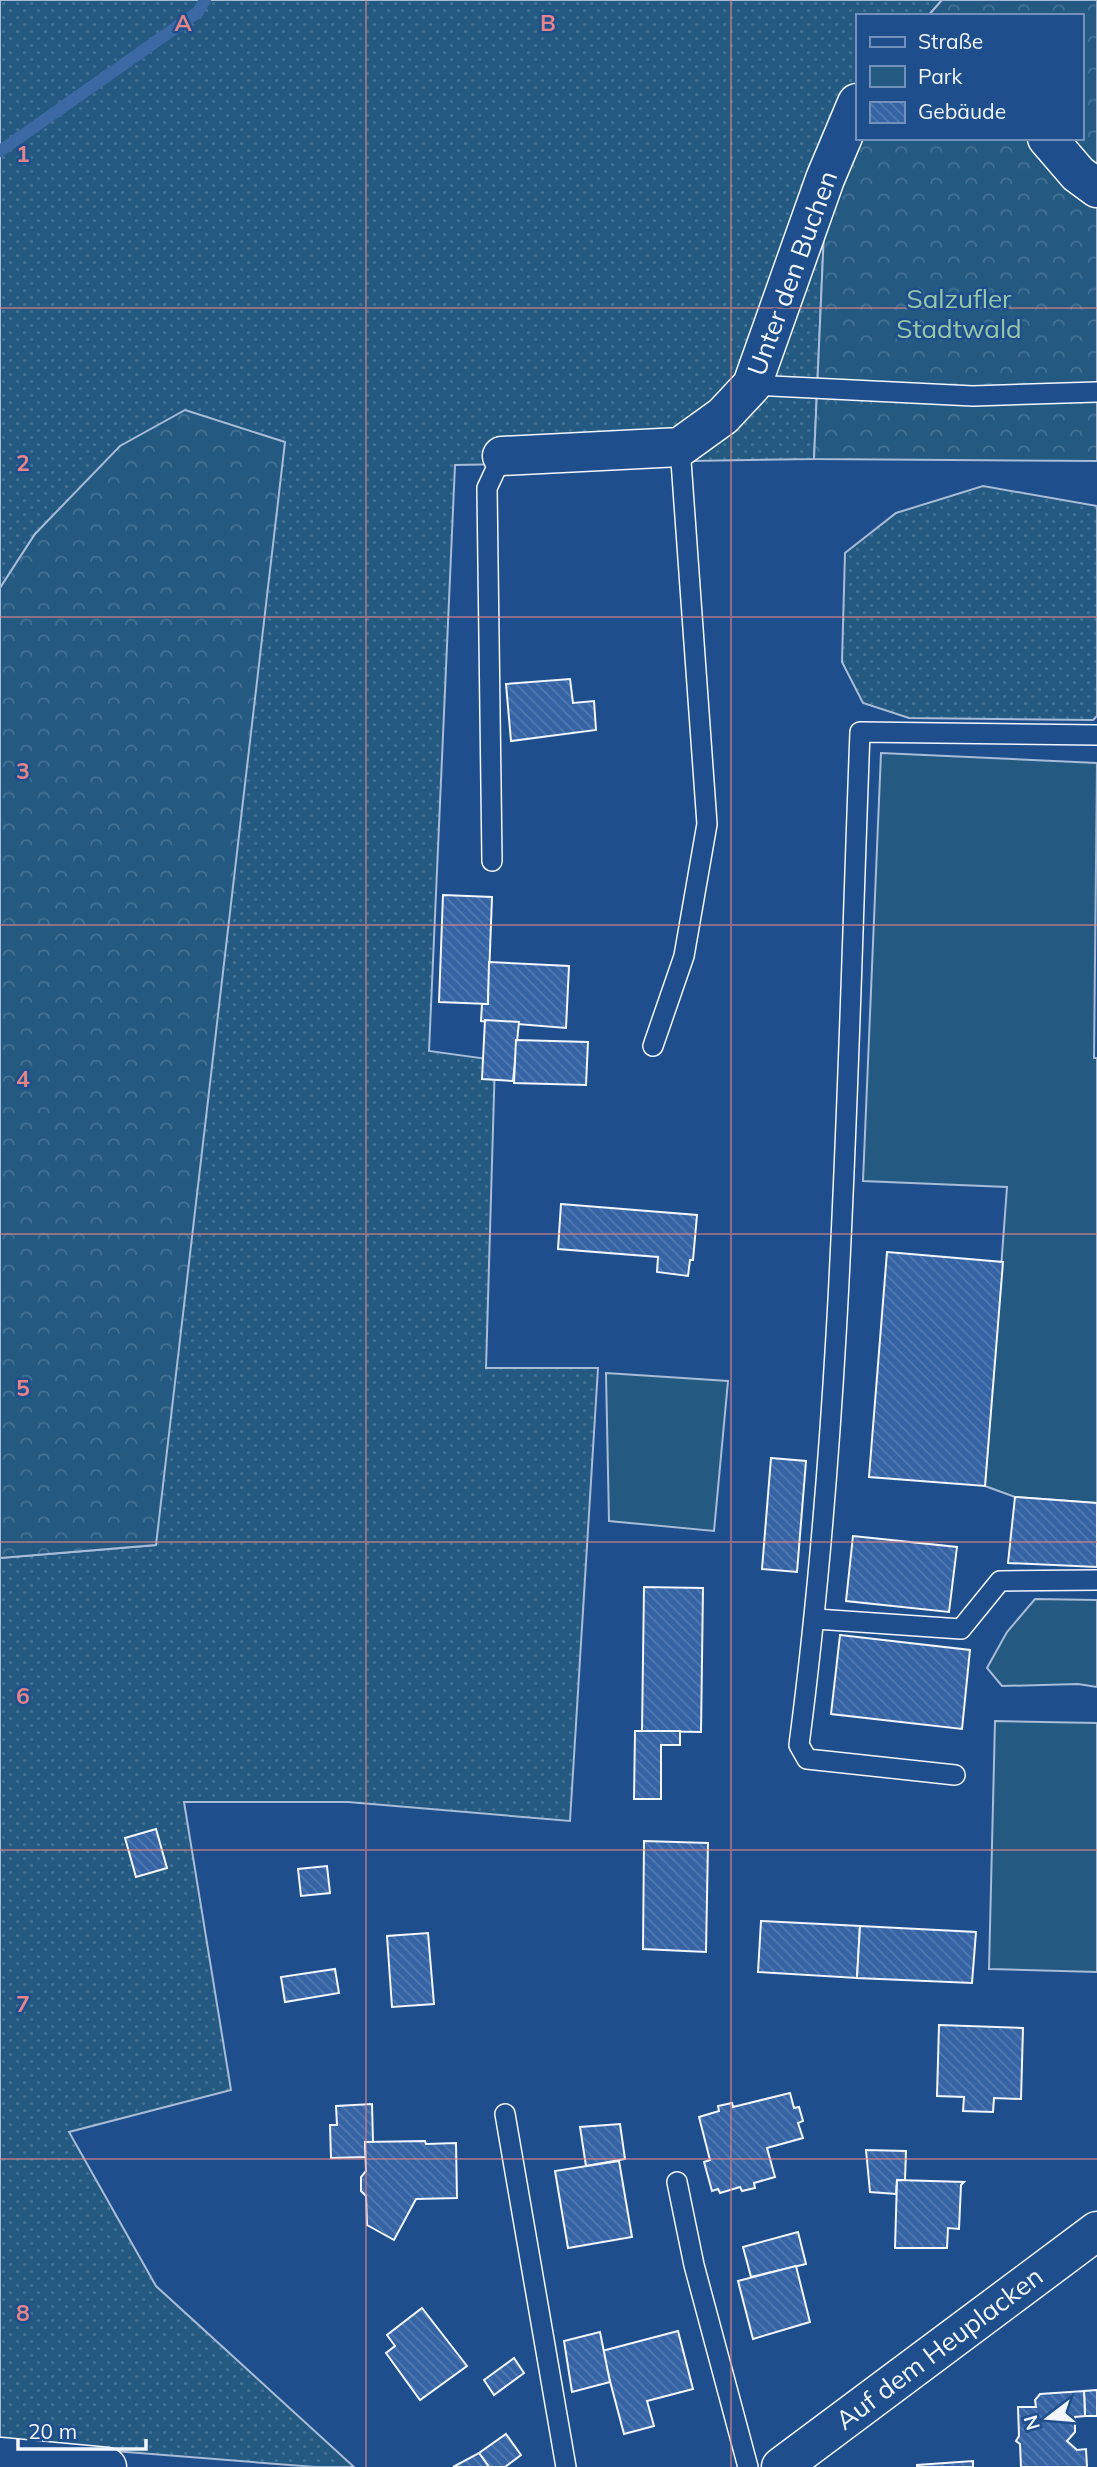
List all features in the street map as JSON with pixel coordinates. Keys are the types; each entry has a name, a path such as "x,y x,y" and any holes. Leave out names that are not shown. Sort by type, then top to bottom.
{"street":[{"name":"Unter den Buchen","path":"680,447 723,416 752,385 825,179 856,105"},
{"path":"1049,140 1078,174 1097,188"},
{"path":"502,456 680,447"},
{"name":"Auf dem Heuplacken","path":"781,2467 1097,2231"},
{"path":"0,2457 107,2467"}],"lane":[{"path":"752,385 973,396 1097,392"},
{"path":"653,1046 684,956 707,824 680,447"},
{"path":"492,861 487,488 502,456"},
{"path":"955,1774 807,1759 799,1745 816,1619 836,1358 860,732 1097,735"},
{"path":"816,1619 961,1629 1000,1581 1097,1580"},
{"path":"505,2114 566,2467"},
{"path":"677,2182 694,2265 748,2467"}],"green space":[{"path":"0,0 942,0 930,14 856,14 856,123 826,187 814,459 455,465 429,1051 495,1060 486,1368 598,1368 570,1821 348,1802 184,1802 231,2090 69,2132 156,2286 354,2467 315,2467 0,2442 0,1558 155,1545 35,534 0,588"},
{"name":"Salzufler Stadtwald","path":"942,0 1097,0 1097,461 814,459 826,187 856,140 1083,140 1083,14 930,14"},
{"path":"185,410 285,442 156,1545 0,1558 0,588 35,534 120,446"},
{"path":"983,486 1097,506 1097,716 1093,720 909,718 863,703 842,662 845,553 896,513"},
{"path":"881,753 1097,763 1094,1058 1097,1058 1097,1503 1015,1497 985,1486 1007,1187 863,1181"},
{"path":"606,1373 728,1381 714,1531 609,1521"},
{"path":"1035,1599 1097,1600 1097,1687 1078,1684 1002,1686 987,1668 1007,1632"},
{"path":"995,1721 1097,1723 1097,1972 989,1969"}],"building":[{"path":"570,679 573,703 594,701 596,730 511,741 506,684"},
{"path":"443,895 492,897 488,1004 439,1002"},
{"path":"489,962 569,966 566,1028 481,1021 482,1004 488,1004"},
{"path":"485,1020 519,1022 513,1081 482,1079"},
{"path":"516,1040 588,1042 586,1085 514,1083"},
{"path":"561,1204 697,1215 693,1260 690,1260 688,1276 657,1272 658,1257 558,1249"},
{"path":"887,1252 1003,1262 985,1486 869,1477"},
{"path":"771,1458 806,1461 797,1572 762,1569"},
{"path":"1015,1497 1097,1503 1097,1567 1008,1563"},
{"path":"853,1536 957,1547 949,1612 846,1601"},
{"path":"644,1587 703,1588 701,1732 642,1731"},
{"path":"840,1635 970,1650 962,1729 831,1714"},
{"path":"635,1731 680,1731 680,1745 661,1745 661,1799 634,1799"},
{"path":"156,1829 167,1868 136,1877 125,1838"},
{"path":"644,1841 708,1843 706,1952 643,1949"},
{"path":"327,1866 330,1893 301,1896 298,1869"},
{"path":"761,1921 860,1926 857,1978 758,1972"},
{"path":"860,1926 976,1932 972,1983 857,1978"},
{"path":"428,1933 434,2004 392,2007 387,1936"},
{"path":"335,1969 339,1993 285,2002 281,1977"},
{"path":"939,2025 1023,2028 1021,2099 994,2098 993,2112 963,2111 964,2097 937,2096"},
{"path":"790,2093 794,2108 799,2107 803,2121 798,2123 803,2138 767,2148 775,2177 754,2183 755,2188 742,2191 740,2187 720,2193 718,2189 712,2191 704,2162 710,2160 699,2117 719,2111 718,2106 732,2103 733,2107"},
{"path":"372,2104 373,2142 365,2142 366,2157 331,2158 330,2125 337,2125 336,2106"},
{"path":"620,2124 625,2159 586,2166 580,2127"},
{"path":"425,2141 426,2144 456,2143 457,2198 416,2199 394,2240 367,2225 366,2196 361,2191 361,2177 366,2171 365,2142"},
{"path":"866,2150 906,2151 905,2180 897,2180 896,2194 870,2192"},
{"path":"619,2161 632,2237 568,2248 555,2171"},
{"path":"897,2180 964,2182 961,2185 959,2229 948,2228 947,2248 895,2248"},
{"path":"798,2232 806,2264 751,2277 743,2247"},
{"path":"796,2266 810,2322 753,2339 738,2281"},
{"path":"422,2308 467,2366 420,2400 386,2353 395,2346 387,2335"},
{"path":"678,2331 693,2389 647,2401 654,2426 624,2434 602,2351"},
{"path":"600,2332 610,2382 572,2392 564,2341"},
{"path":"514,2358 524,2373 494,2395 484,2380"},
{"path":"1097,2390 1097,2416 1085,2416 1084,2391"},
{"path":"1084,2391 1085,2416 1075,2417 1075,2432 1067,2441 1077,2450 1086,2449 1087,2467 1021,2467 1020,2444 1016,2441 1019,2436 1018,2407 1036,2407 1035,2400 1040,2394"},
{"path":"506,2434 521,2455 505,2467 489,2467 479,2453"},
{"path":"479,2453 489,2467 453,2467"},
{"path":"973,2461 973,2467 917,2467 917,2465"}],"waterway":[{"path":"0,151 198,12 205,0"}]}
